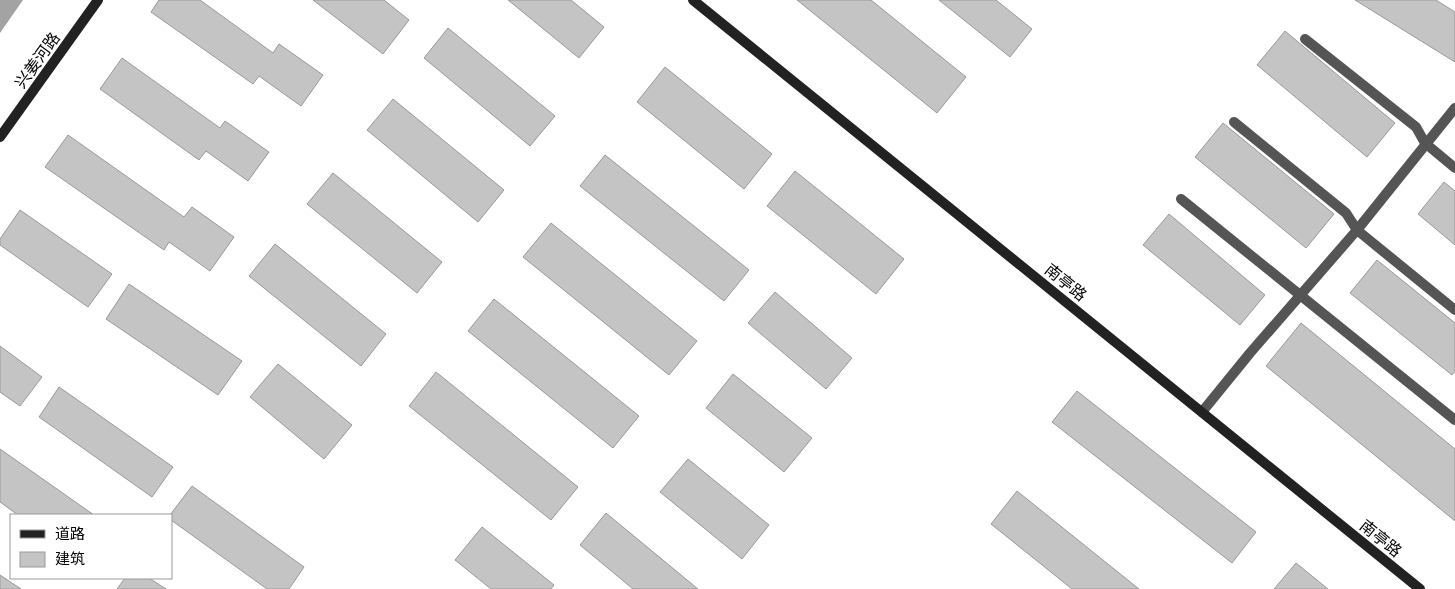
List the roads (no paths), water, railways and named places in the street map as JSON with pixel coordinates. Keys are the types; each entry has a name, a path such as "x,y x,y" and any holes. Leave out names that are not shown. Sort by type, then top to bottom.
{"street":[{"name":"兴姜河路","path":"0,137 98,0"},
{"name":"南亭路","path":"693,0 1420,589"},
{"path":"1305,39 1416,127 1425,144 1455,168"},
{"path":"1202,412 1358,230 1455,108"},
{"path":"1234,122 1346,213 1358,230 1455,310"},
{"path":"1181,199 1455,420"}]}
